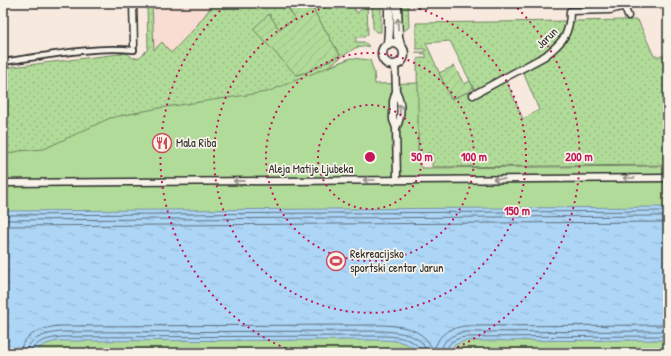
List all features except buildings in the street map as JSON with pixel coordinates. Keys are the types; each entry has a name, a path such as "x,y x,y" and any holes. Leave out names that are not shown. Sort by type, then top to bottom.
{"street":[{"path":"3,62 134,47 133,3"},
{"path":"389,3 390,30 388,45 384,50 384,59 389,63 396,64 401,61 404,56 398,36 397,3"},
{"path":"624,5 628,16"},
{"name":"Jarun","path":"473,95 545,56 553,50 566,35 570,22 570,11 610,10 624,5"},
{"path":"388,45 394,43 400,45"},
{"path":"396,64 394,120 396,128 398,179"},
{"name":"Aleja Matije Ljubeka","path":"3,183 668,178"}],"shaded area":[{"path":"152,3 214,3 195,28 171,53 154,50"}],"green space":[{"path":"147,3 152,3 154,50 162,42 171,53 195,28 214,3 285,3 295,19 279,29 269,14 297,75 307,72 340,55 309,3 352,3 357,13 364,6 363,3 367,3 368,34 364,37 356,37 356,42 364,42 369,46 355,48 327,67 351,58 349,73 3,170 3,68 127,53 133,58 140,57 148,49"},
{"path":"285,3 309,3 340,55 307,72 296,75 253,29 269,14 279,29 295,19"},
{"path":"372,3 381,3 381,32 376,32 373,28"},
{"path":"402,3 408,3 409,27 404,31 401,19"},
{"path":"638,20 654,56 668,56 668,165 432,167 432,153 418,156 417,59 426,57 426,54 416,53 425,52 425,49 416,49 416,23 568,21 563,35 547,53 476,90 474,89 450,41 426,43 451,99 468,92 472,99 506,80 523,119 539,110 523,72 546,57 560,45 566,38 573,21"},
{"name":"Rekreacijsko sportski centar Jarun","path":"351,58 370,60 374,72 375,84 418,83 418,163 422,168 668,166 668,353 3,353 3,155 19,151 44,149 110,118 159,108 267,92"},
{"path":"454,66 464,84 470,81 474,89 472,88 468,92 451,99 439,73"}],"water":[{"path":"668,207 668,340 465,341 454,346 449,353 418,353 411,346 406,344 397,341 382,340 61,341 46,344 40,347 35,353 3,353 3,211"}],"place":[{"name":"Mala Riba","path":"162,143"},
{"name":"Rekreacijsko sportski centar Jarun","path":"336,261"}]}
